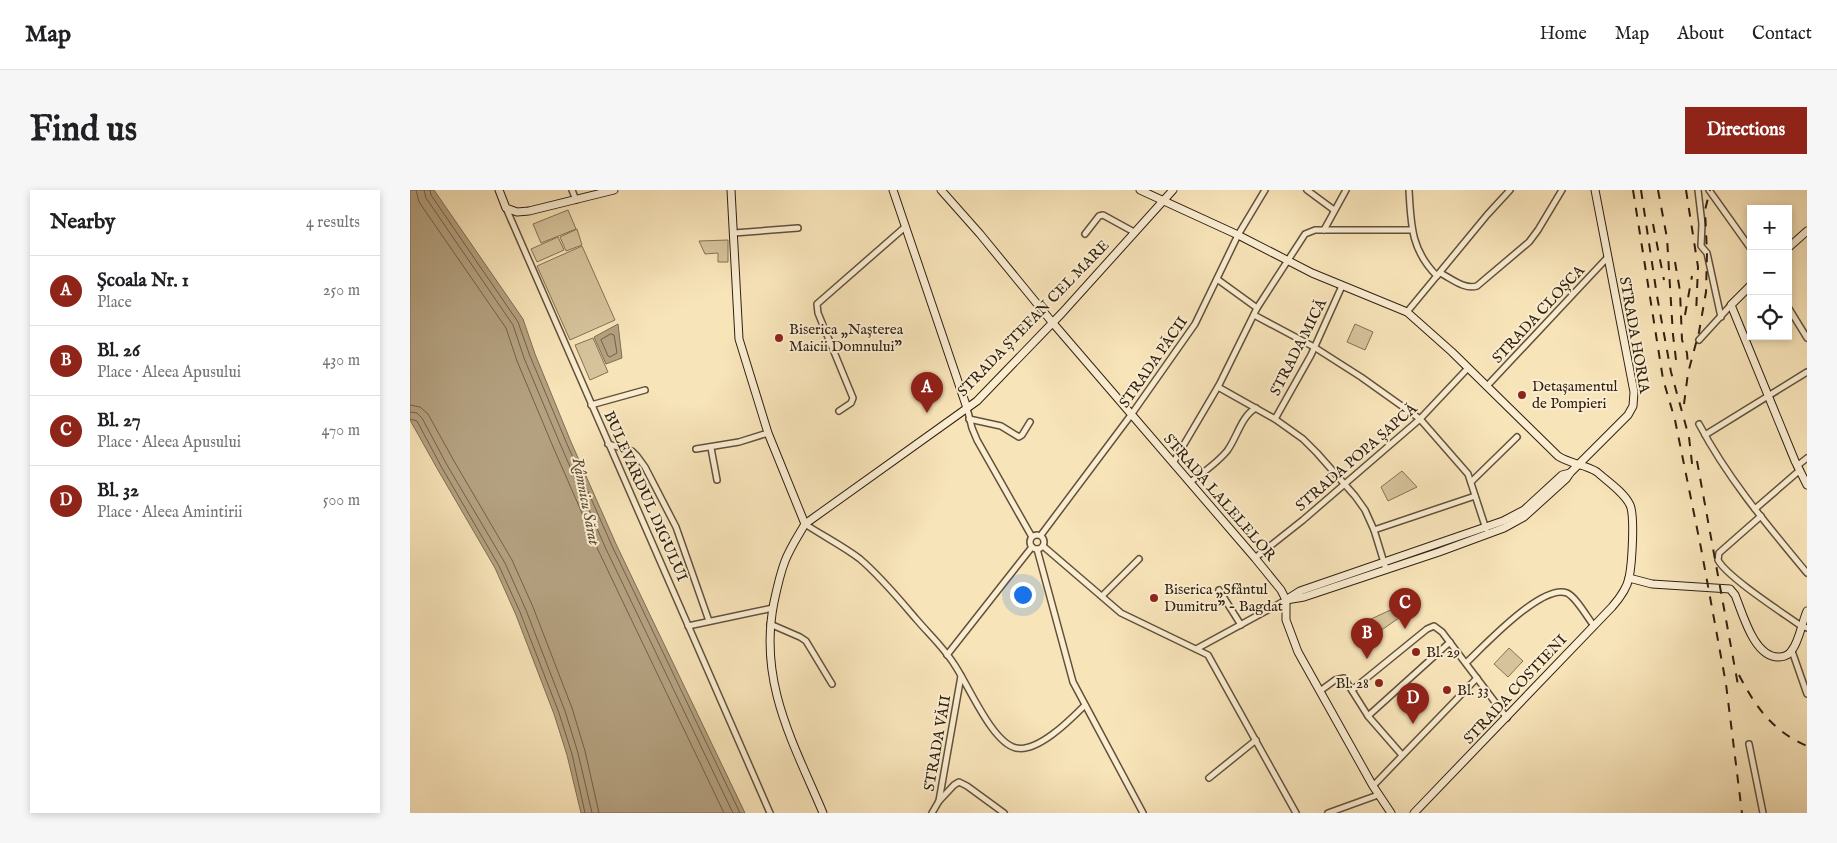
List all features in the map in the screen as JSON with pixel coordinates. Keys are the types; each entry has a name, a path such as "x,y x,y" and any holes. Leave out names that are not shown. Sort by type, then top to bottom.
{"street":[{"name":"BULEVARDUL DIGULUI","path":"499,190 770,813"},
{"path":"572,190 576,200"},
{"path":"506,208 517,212 530,211 614,190"},
{"path":"731,190 737,331 768,433 805,524 863,562 888,588 947,655 990,725 1004,742 1018,749 1028,747 1052,734 1085,705"},
{"path":"893,190 977,440 1032,537 1030,541 1032,547 1038,550 1069,672 1076,690 1143,813"},
{"name":"STRADA LALELELOR","path":"941,190 1281,590 1286,600 1286,620 1293,640 1378,795 1391,813"},
{"path":"1140,190 1238,234 1342,286 1407,312 1468,368 1558,456 1570,463 1596,472 1625,498 1630,505 1632,522 1629,578 1652,584 1730,589 1736,595 1755,642 1764,653 1771,657 1787,655 1792,651 1804,627 1807,611"},
{"name":"STRADA ȘTEFAN CEL MARE","path":"805,524 977,401 1173,190"},
{"name":"STRADA PĂCII","path":"1041,536 1131,415 1195,324 1238,234 1265,190"},
{"path":"1307,190 1334,210"},
{"path":"1324,230 1346,190"},
{"path":"1409,190 1412,230 1420,254 1439,274 1464,286 1473,288 1529,242 1562,190"},
{"path":"1407,312 1510,190"},
{"name":"STRADA HORIA","path":"1286,600 1300,590 1385,566 1487,531 1524,510 1562,475 1570,473 1628,415 1634,401 1634,392 1595,190"},
{"path":"1698,190 1702,224 1701,246 1707,253 1721,317"},
{"path":"1709,190 1747,243"},
{"path":"1085,234 1103,215 1134,232"},
{"path":"839,411 851,403 853,398 817,310 817,304 905,227"},
{"path":"734,233 798,228"},
{"path":"1173,463 1218,387 1257,308 1305,234 1315,230 1412,230"},
{"path":"1792,244 1807,231"},
{"name":"STRADA CLOȘCA","path":"1486,386 1607,258"},
{"path":"1217,279 1257,308"},
{"name":"STRADA MICĂ","path":"1275,419 1314,347 1342,286"},
{"path":"1699,340 1747,289"},
{"path":"1731,305 1767,396 1807,485"},
{"path":"1792,314 1807,338"},
{"path":"1254,315 1314,347 1362,377 1420,419 1463,467 1471,482 1487,531"},
{"name":"STRADA POPA ȘAPCĂ","path":"1255,558 1303,520 1420,419 1468,368"},
{"path":"1705,435 1807,372"},
{"path":"1218,387 1275,419 1311,446 1365,510 1374,530 1385,566"},
{"path":"591,405 645,390"},
{"path":"1190,482 1224,455 1247,415 1256,408"},
{"path":"969,419 1000,426 1019,436 1022,435 1030,422"},
{"path":"1699,424 1732,478 1807,573"},
{"path":"696,449 739,442 768,433"},
{"path":"1471,482 1517,437"},
{"path":"608,444 630,450 641,461 676,527 709,621"},
{"path":"711,448 716,480"},
{"path":"1755,509 1807,458"},
{"path":"1374,530 1475,496"},
{"path":"1761,516 1719,553 1718,560 1725,569 1804,627"},
{"path":"805,524 785,561 770,624 770,659 776,694 784,721 823,813"},
{"path":"1032,537 1036,535 1041,536 1044,540 1044,546 1121,613 1207,653 1296,813"},
{"path":"1038,550 1044,546"},
{"path":"947,655 1032,547"},
{"path":"1102,596 1139,559"},
{"name":"STRADA COSTIENI","path":"1414,813 1612,608 1624,590 1629,578"},
{"path":"1219,590 1241,625"},
{"path":"1466,663 1502,628 1532,604 1550,595 1561,592 1569,594 1594,626"},
{"path":"1198,648 1286,600"},
{"path":"688,626 773,608"},
{"path":"770,624 806,641 832,684"},
{"path":"1352,690 1426,629 1434,626 1440,629 1507,718"},
{"path":"1368,716 1450,642"},
{"path":"1792,651 1807,694"},
{"name":"STRADA VĂII","path":"932,813 939,801 961,676"},
{"path":"1320,691 1341,678 1346,680 1368,716 1402,755"},
{"path":"1373,786 1477,678"},
{"path":"1209,778 1256,740"},
{"path":"1749,744 1763,813"},
{"path":"939,801 959,782 1004,813"},
{"path":"1328,813 1378,795"}],"shaded area":[{"path":"568,210 576,229 541,243 533,224"},
{"path":"577,229 582,245 566,251 560,237"},
{"path":"558,237 564,250 537,262 531,249"},
{"path":"728,240 728,262 718,262 718,253 705,254 699,241"},
{"path":"582,246 615,320 570,340 537,266"},
{"path":"1355,324 1373,332 1365,350 1347,342"},
{"path":"593,338 608,372 590,380 575,345"},
{"path":"1402,471 1417,487 1388,501 1381,487"},
{"path":"1397,607 1403,615 1376,634 1371,619"},
{"path":"1509,648 1523,661 1508,677 1494,664"}],"water":[{"name":"Râmnicu Sărat","path":"410,190 434,190 523,319 535,354 571,442 616,544 745,813 581,813 567,755 554,714 516,615 495,568 410,420"},
{"path":"618,324 622,358 606,364 594,337"}],"railway":[{"path":"1633,190 1663,379 1675,420 1726,684 1742,813"},
{"path":"1641,190 1671,372 1689,437 1693,472"},
{"path":"1658,190 1667,238 1677,368"},
{"path":"1686,190 1698,267 1696,315"},
{"path":"1684,404 1688,373 1699,332 1706,292 1705,210 1710,190"},
{"path":"1653,224 1664,280"},
{"path":"1675,262 1680,291 1682,340 1687,353 1688,366"},
{"path":"1685,315 1692,276"},
{"path":"1697,461 1738,685"},
{"path":"1739,675 1759,708 1775,726 1807,746"}],"place":[{"name":"Biserica „Nașterea Maicii Domnului”","path":"779,338"},
{"name":"Detașamentul de Pompieri","path":"1522,395"},
{"name":"Școala Nr. 1","path":"927,413"},
{"name":"Biserica „Sfântul Dumitru” - Bagdat","path":"1154,598"},
{"name":"Bl. 27","path":"1405,629"},
{"name":"Bl. 29","path":"1416,652"},
{"name":"Bl. 26","path":"1367,659"},
{"name":"Bl. 28","path":"1379,683"},
{"name":"Bl. 33","path":"1447,690"},
{"name":"Bl. 32","path":"1413,724"}]}
